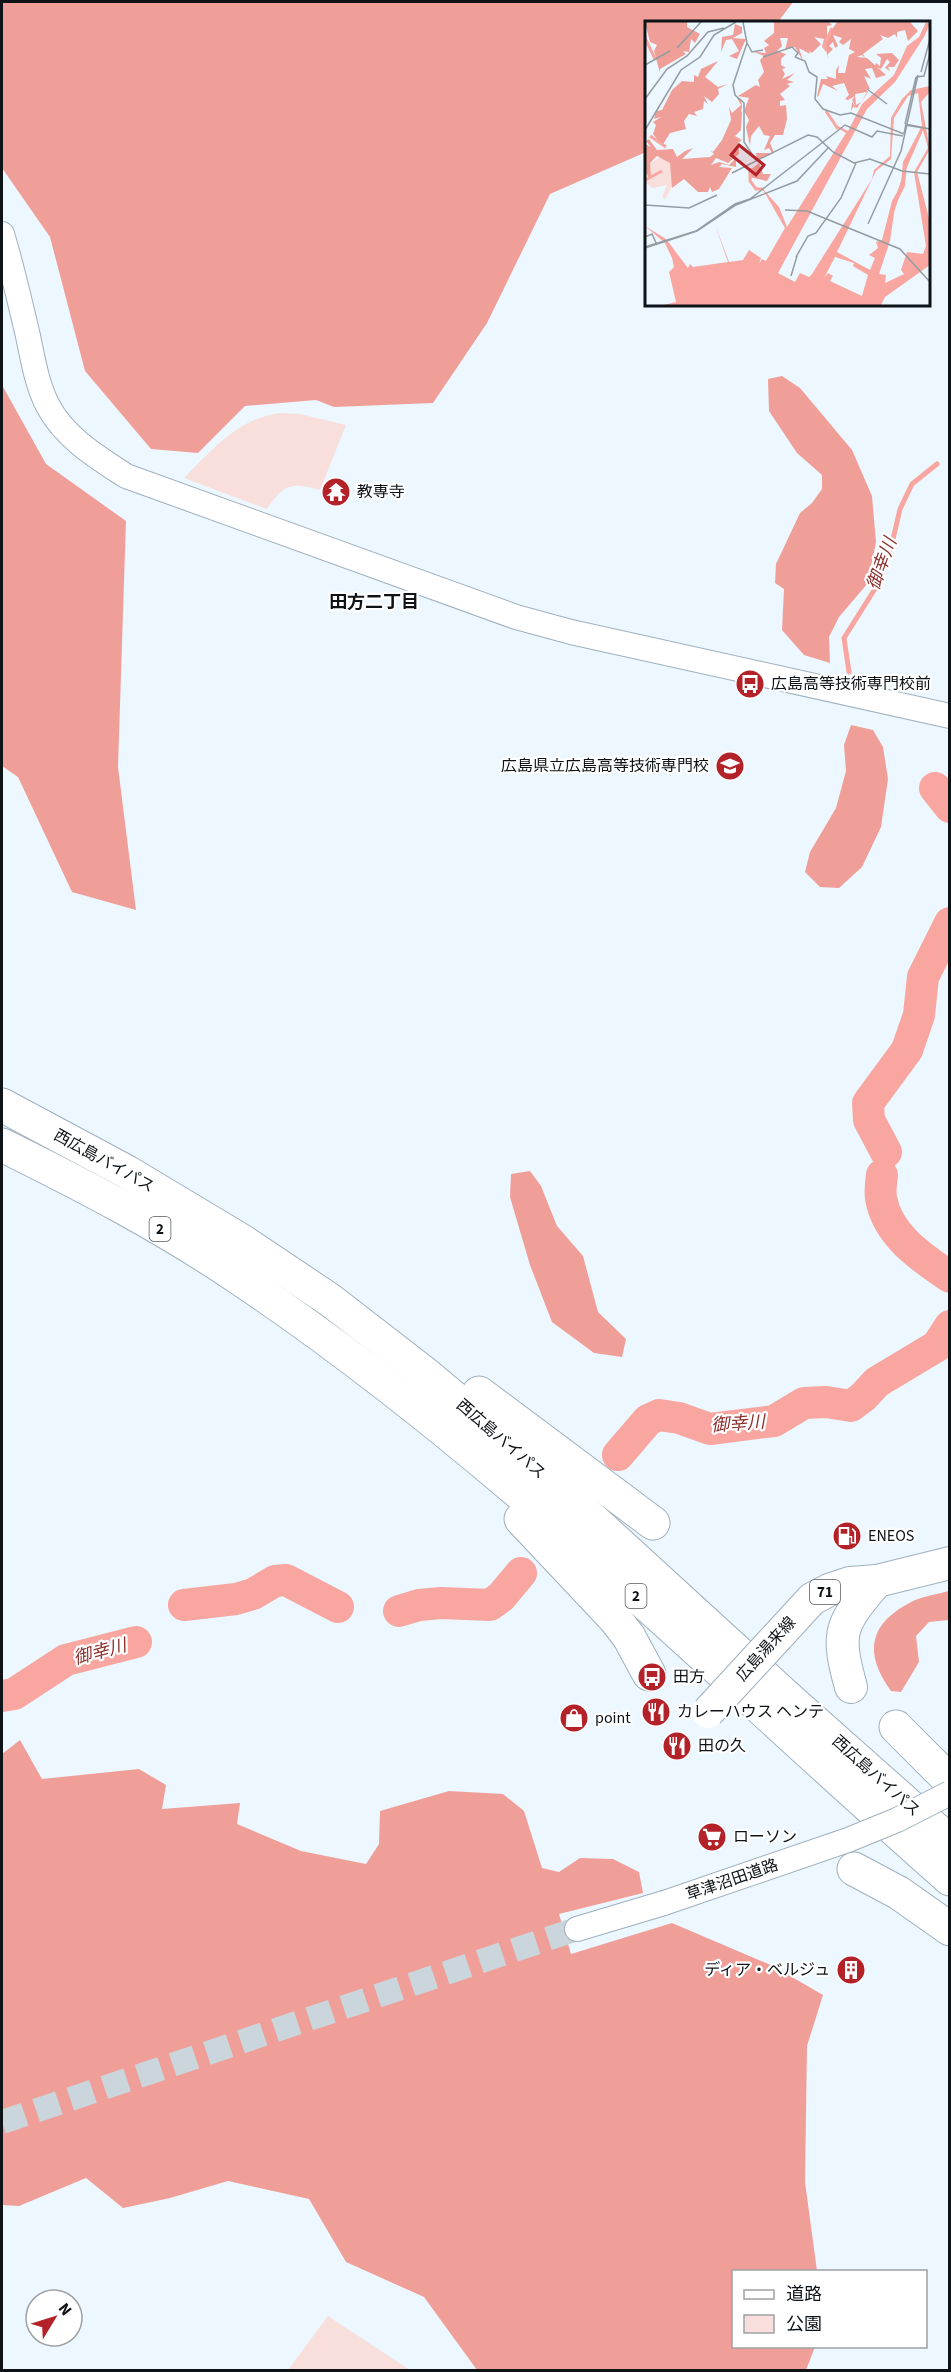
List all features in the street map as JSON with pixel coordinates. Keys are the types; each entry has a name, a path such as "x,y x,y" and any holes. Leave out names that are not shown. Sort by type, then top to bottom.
{"highway":[{"path":"2,1090 32,1105 127,1172"},
{"name":"西広島バイパス","path":"2,1106 127,1172 242,1241 330,1300 423,1372 521,1454 791,1701 950,1842"},
{"name":"西広島バイパス","path":"2,1145 145,1220 237,1276 310,1328 471,1452 592,1556 950,1879"},
{"path":"330,1300 448,1370 653,1523"},
{"path":"310,1328 511,1509 616,1620 629,1637 649,1674"},
{"path":"896,1727 950,1781"},
{"path":"854,1869 899,1893 950,1929"}],"main road":[{"name":"広島湯来線","path":"702,1718 812,1599 820,1594 839,1586 877,1581 950,1563"},
{"path":"851,1687 843,1658 843,1630 848,1617 877,1581"}],"street":[{"path":"2,234 38,382 49,408 69,435 92,454 126,476 516,616 572,632 950,716"},
{"name":"草津沼田道路","path":"577,1929 848,1840 897,1820 950,1793"}],"green space":[{"path":"280,413 300,414 346,425 320,490 302,486 289,487 278,494 267,509 184,478 216,446 239,428 251,421"},
{"path":"328,2316 410,2370 288,2370"}],"shaded area":[{"path":"2,2 793,2 779,21 645,21 645,152 550,194 487,323 433,403 334,407 316,400 245,406 198,453 151,449 85,371 50,237 2,168"},
{"path":"782,376 800,388 852,450 872,496 876,542 868,583 839,617 829,637 830,663 804,655 782,630 784,589 775,583 776,564 800,513 812,503 822,489 822,475 797,453 769,411 768,379"},
{"path":"2,385 46,464 126,521 118,767 136,910 72,892 18,777 2,766"},
{"path":"851,725 873,730 883,747 888,779 881,827 862,867 839,888 820,887 805,872 810,852 836,808 846,771 844,745"},
{"path":"530,1171 541,1186 557,1226 583,1256 598,1312 626,1339 622,1357 594,1353 552,1322 530,1265 510,1197 511,1174"},
{"path":"949,1591 949,1620 929,1622 916,1636 919,1662 901,1692 891,1691 876,1664 874,1651 879,1629 887,1619 913,1601"},
{"path":"20,1740 42,1779 139,1769 166,1785 162,1809 240,1803 237,1824 301,1851 366,1864 379,1844 380,1811 449,1791 503,1794 524,1811 542,1868 559,1872 580,1858 613,1859 639,1872 643,1893 559,1914 571,1954 672,1923 773,1966 823,1995 807,2046 805,2182 817,2270 732,2270 732,2348 815,2348 806,2370 477,2370 424,2297 346,2262 309,2199 228,2181 170,2198 123,2208 86,2178 19,2206 2,2205 2,1754"}],"waterway":[{"name":"御幸川","path":"849,672 844,638 878,584 890,552 900,509 912,484 937,464"},
{"name":"御幸川","path":"935,788 950,807"},
{"name":"御幸川","path":"886,1152 869,1120 868,1103 907,1050 919,1015 923,977 950,923"},
{"name":"御幸川","path":"882,1175 881,1198 890,1223 907,1244 950,1277"},
{"name":"御幸川","path":"618,1455 648,1420 659,1415 679,1418 710,1429 774,1421 804,1403 826,1402 851,1406 877,1382 937,1346 950,1326"},
{"name":"御幸川","path":"399,1611 419,1605 441,1603 490,1605 501,1597 521,1573"},
{"name":"御幸川","path":"184,1605 236,1599 253,1594 275,1581 286,1580 338,1607"},
{"name":"御幸川","path":"2,1696 14,1694 66,1660 136,1642"}],"tunnel":[{"path":"2,2122 577,1929"}],"place":[{"name":"教専寺","path":"336,492"},
{"name":"広島高等技術専門校前","path":"750,684"},
{"name":"広島県立広島高等技術専門校","path":"730,766"},
{"name":"ENEOS","path":"847,1536"},
{"name":"田方","path":"652,1677"},
{"name":"カレーハウス ヘンテ","path":"656,1712"},
{"name":"point","path":"574,1718"},
{"name":"田の久","path":"677,1746"},
{"name":"ローソン","path":"712,1837"},
{"name":"ディア・ベルジュ","path":"851,1970"}],"district":[{"name":"田方二丁目","path":"374,602"}]}
